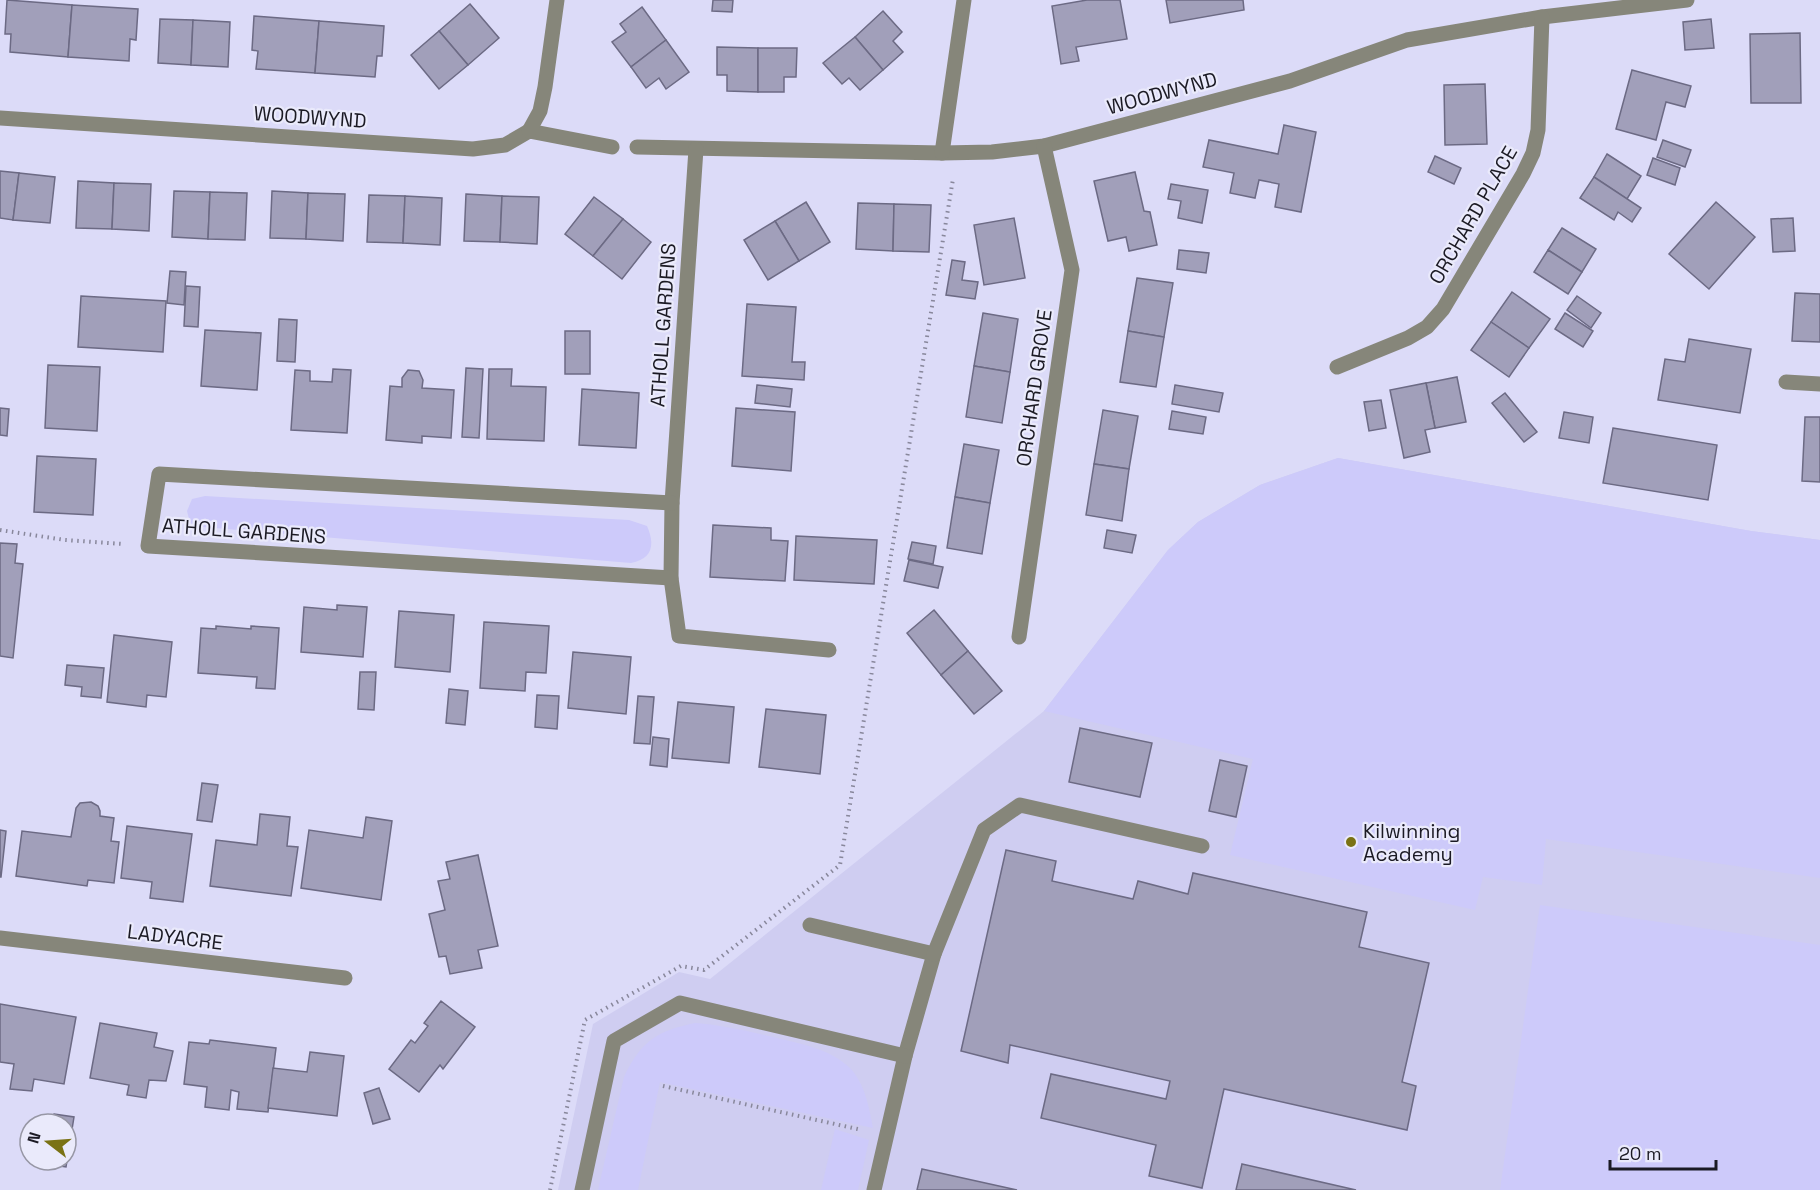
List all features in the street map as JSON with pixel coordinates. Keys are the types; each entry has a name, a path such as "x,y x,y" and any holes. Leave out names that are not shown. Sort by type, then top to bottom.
{"street":[{"path":"557,0 540,111 529,131 612,147"},
{"path":"942,153 964,0"},
{"name":"WOODWYND","path":"638,147 942,153 992,152 1044,146 1290,81 1407,40 1542,17 1688,0"},
{"name":"ORCHARD PLACE","path":"1337,367 1408,338 1427,327 1443,309 1523,174 1533,153 1538,130 1542,17"},
{"name":"WOODWYND","path":"0,118 472,149 505,144 529,131"},
{"name":"ORCHARD GROVE","path":"1019,638 1072,270 1044,146"},
{"name":"ATHOLL GARDENS","path":"696,149 672,503 671,578 679,636 829,650"},
{"path":"1786,382 1820,384"},
{"name":"ATHOLL GARDENS","path":"671,578 148,546 159,474 672,503"},
{"path":"874,1190 905,1056 934,954 984,830 1020,805 1202,846"},
{"path":"810,925 934,954"},
{"name":"LADYACRE","path":"0,938 345,978"},
{"path":"582,1190 614,1041 681,1003 905,1056"}],"path":[{"path":"550,1190 585,1020 681,966 704,970 840,865 953,176 939,173 942,153"},
{"path":"0,530 65,540 148,546"},
{"path":"663,1086 887,1136"}],"shaded area":[{"name":"Kilwinning Academy","path":"1338,458 1751,531 1820,540 1820,1190 558,1190 593,1024 679,972 710,979 1044,711 1168,550 1198,522 1260,485"},
{"path":"1338,458 1751,531 1820,540 1820,878 1546,839 1542,885 1483,877 1475,910 1230,855 1253,759 1044,711 1168,550 1198,522 1260,485"},
{"path":"205,496 629,520 647,526 651,545 644,558 631,563 203,527 190,523 187,511 192,499"},
{"path":"1540,905 1820,945 1820,1190 1500,1190"},
{"path":"695,1023 773,1037 824,1051 842,1061 855,1074 866,1096 873,1128 660,1082 638,1190 598,1190 624,1077 630,1065 644,1046 660,1034"},
{"path":"835,1129 869,1140 858,1190 821,1190"}],"building":[{"path":"7,0 72,5 68,57 10,52 11,34 5,34"},
{"path":"713,0 733,0 732,12 712,11"},
{"path":"1087,0 1120,0 1127,39 1076,47 1079,61 1061,64 1052,6"},
{"path":"1166,0 1243,0 1244,10 1170,23"},
{"path":"470,4 499,38 468,65 439,31"},
{"path":"72,5 138,9 136,40 130,39 129,61 68,57"},
{"path":"642,7 666,40 631,67 612,42 626,32 620,24"},
{"path":"883,11 902,32 893,41 903,52 883,70 855,37"},
{"path":"254,16 319,21 315,73 256,69 258,51 252,50"},
{"path":"160,19 193,20 191,65 158,63"},
{"path":"1711,19 1714,48 1685,50 1683,22"},
{"path":"193,20 230,22 228,67 191,65"},
{"path":"319,21 384,26 382,56 377,56 375,77 315,73"},
{"path":"439,31 468,65 439,89 411,55"},
{"path":"1800,33 1801,103 1751,103 1750,34"},
{"path":"855,37 883,70 860,90 849,78 842,84 823,63"},
{"path":"666,40 689,72 666,89 659,78 646,88 631,67"},
{"path":"717,47 758,48 758,92 727,91 727,75 717,75"},
{"path":"758,48 797,48 796,77 784,77 784,92 758,92"},
{"path":"1632,70 1691,86 1685,107 1666,102 1656,140 1616,129"},
{"path":"1485,84 1487,144 1445,145 1444,85"},
{"path":"1284,125 1316,132 1301,212 1275,207 1279,184 1259,180 1255,198 1230,193 1234,173 1203,167 1209,140 1278,154"},
{"path":"1663,140 1691,150 1685,167 1657,157"},
{"path":"1607,154 1641,176 1627,199 1594,177"},
{"path":"1435,156 1461,168 1454,184 1428,172"},
{"path":"1653,158 1680,168 1675,185 1647,175"},
{"path":"0,171 19,173 13,220 0,218"},
{"path":"1135,172 1144,211 1150,212 1157,245 1129,251 1126,237 1108,241 1094,181"},
{"path":"19,173 55,177 50,223 13,220"},
{"path":"1594,177 1641,208 1632,222 1618,212 1614,220 1580,198"},
{"path":"78,181 114,183 112,229 76,228"},
{"path":"114,183 151,184 149,231 112,229"},
{"path":"1171,184 1208,190 1202,223 1178,218 1181,201 1168,199"},
{"path":"174,191 210,192 208,239 172,237"},
{"path":"272,191 308,193 306,239 270,238"},
{"path":"210,192 247,193 245,240 208,239"},
{"path":"308,193 345,194 343,241 306,239"},
{"path":"466,194 502,196 500,242 464,241"},
{"path":"369,195 405,196 403,243 367,242"},
{"path":"405,196 442,198 440,245 403,243"},
{"path":"502,196 539,197 537,244 500,242"},
{"path":"594,197 623,219 593,256 565,234"},
{"path":"806,202 830,242 799,261 775,221"},
{"path":"1716,202 1755,237 1709,289 1669,254"},
{"path":"858,203 894,204 893,251 856,249"},
{"path":"894,204 931,205 929,252 893,251"},
{"path":"1014,218 1025,278 984,285 974,225"},
{"path":"1793,218 1795,251 1773,252 1771,219"},
{"path":"623,219 651,242 622,279 593,256"},
{"path":"775,221 799,261 768,280 744,240"},
{"path":"1562,228 1596,249 1582,272 1548,250"},
{"path":"1179,250 1209,253 1206,273 1177,269"},
{"path":"1548,250 1582,272 1568,294 1534,272"},
{"path":"952,260 965,262 962,280 978,282 975,299 946,295"},
{"path":"170,271 186,272 184,305 167,303"},
{"path":"1137,278 1173,283 1164,337 1128,331"},
{"path":"186,286 200,287 198,327 184,326"},
{"path":"1512,292 1550,319 1529,348 1491,322"},
{"path":"1795,293 1820,294 1820,342 1792,341"},
{"path":"81,296 166,301 163,352 78,347"},
{"path":"1577,296 1601,313 1591,328 1567,310"},
{"path":"747,304 796,307 792,362 805,362 804,380 742,376"},
{"path":"983,313 1018,319 1010,372 974,366"},
{"path":"1565,313 1593,331 1583,347 1555,329"},
{"path":"279,319 297,320 295,362 277,361"},
{"path":"1491,322 1529,348 1509,377 1471,350"},
{"path":"205,330 261,333 257,390 201,386"},
{"path":"565,331 590,331 590,374 565,374"},
{"path":"1128,331 1164,337 1156,387 1120,382"},
{"path":"1689,339 1751,349 1740,413 1658,400 1665,359 1685,362"},
{"path":"48,365 100,367 97,431 45,428"},
{"path":"974,366 1010,372 1002,423 966,417"},
{"path":"466,368 483,369 479,438 462,437"},
{"path":"333,369 351,370 347,433 291,430 295,370 310,371 310,381 332,382"},
{"path":"489,369 512,369 511,386 546,387 544,441 487,439"},
{"path":"408,370 419,371 423,380 422,388 454,390 451,438 422,436 422,443 386,440 390,386 402,387 402,378"},
{"path":"1457,377 1466,422 1435,428 1426,383"},
{"path":"1426,383 1435,428 1425,430 1430,452 1404,458 1390,390"},
{"path":"757,385 792,389 790,407 755,403"},
{"path":"1175,385 1223,393 1219,412 1172,404"},
{"path":"582,389 639,393 636,448 579,445"},
{"path":"1505,393 1537,432 1524,442 1492,403"},
{"path":"1381,400 1386,428 1369,431 1364,402"},
{"path":"0,408 9,409 7,436 0,435"},
{"path":"736,408 795,412 791,471 732,466"},
{"path":"1103,410 1138,416 1129,469 1094,464"},
{"path":"1172,411 1206,417 1203,434 1169,429"},
{"path":"1564,412 1593,417 1589,443 1559,438"},
{"path":"1805,417 1820,417 1820,482 1802,481"},
{"path":"1613,428 1717,445 1708,500 1603,483"},
{"path":"964,444 999,450 990,503 955,497"},
{"path":"37,456 96,459 93,515 34,512"},
{"path":"1094,464 1129,469 1122,521 1086,515"},
{"path":"955,497 990,503 982,554 947,548"},
{"path":"713,525 771,528 771,540 788,541 785,581 710,577"},
{"path":"1107,530 1136,535 1132,553 1104,548"},
{"path":"796,536 877,540 874,584 794,580"},
{"path":"912,542 936,546 933,564 908,559"},
{"path":"0,543 17,544 15,563 23,564 13,658 0,656"},
{"path":"909,560 943,567 938,588 904,581"},
{"path":"337,605 367,607 363,657 301,652 304,607 337,610"},
{"path":"934,610 968,651 941,675 907,633"},
{"path":"399,611 454,615 450,672 395,667"},
{"path":"484,622 549,626 546,673 526,672 525,691 480,688"},
{"path":"216,626 251,629 251,626 279,628 275,689 256,688 257,677 198,673 201,628 216,629"},
{"path":"114,635 172,642 166,697 147,695 146,707 107,702"},
{"path":"968,651 1002,691 974,714 941,675"},
{"path":"573,652 631,657 626,714 568,708"},
{"path":"67,665 104,668 101,698 81,696 82,687 65,685"},
{"path":"360,672 376,672 374,710 358,709"},
{"path":"449,689 468,691 465,725 446,723"},
{"path":"537,695 559,696 557,729 535,727"},
{"path":"638,696 654,697 650,744 634,743"},
{"path":"678,702 734,707 729,763 672,758"},
{"path":"766,709 826,715 820,774 759,767"},
{"path":"1080,728 1152,743 1140,797 1069,782"},
{"path":"653,737 669,739 667,767 650,765"},
{"path":"1220,760 1247,766 1236,817 1209,811"},
{"path":"202,783 218,785 212,822 197,820"},
{"path":"91,802 98,806 100,816 114,818 111,841 119,842 114,883 88,880 87,886 16,876 22,831 71,837 76,808 80,803"},
{"path":"260,814 290,817 287,846 298,847 291,896 210,886 216,840 257,845"},
{"path":"366,817 392,821 381,900 301,888 309,830 363,838"},
{"path":"127,826 192,834 183,902 150,898 152,882 121,878"},
{"path":"0,830 6,831 1,877 0,877"},
{"path":"1006,850 1056,861 1052,881 1133,899 1138,881 1188,894 1193,873 1367,912 1359,947 1429,963 1402,1082 1416,1086 1407,1130 1224,1089 1202,1188 1149,1176 1156,1145 1041,1118 1051,1074 1166,1099 1170,1081 1010,1045 1008,1063 961,1051"},
{"path":"478,855 498,946 478,950 482,968 450,974 446,956 439,957 429,914 445,910 438,881 450,879 446,862"},
{"path":"441,1001 475,1027 443,1069 440,1065 419,1092 389,1069 411,1040 415,1043 428,1026 424,1023"},
{"path":"0,1004 76,1017 64,1084 34,1079 32,1091 10,1089 14,1064 0,1062"},
{"path":"100,1023 157,1033 154,1047 173,1051 166,1081 149,1080 146,1098 127,1095 129,1085 90,1078"},
{"path":"210,1040 276,1048 268,1112 237,1109 239,1092 231,1090 229,1110 205,1107 207,1087 184,1084 189,1042 209,1044"},
{"path":"310,1052 344,1056 337,1116 268,1108 273,1068 307,1072"},
{"path":"379,1088 390,1119 373,1124 364,1093"},
{"path":"1242,1164 1356,1190 1236,1190"},
{"path":"922,1169 1017,1190 917,1190"}],"place":[{"name":"Kilwinning Academy","path":"1351,842"}]}
